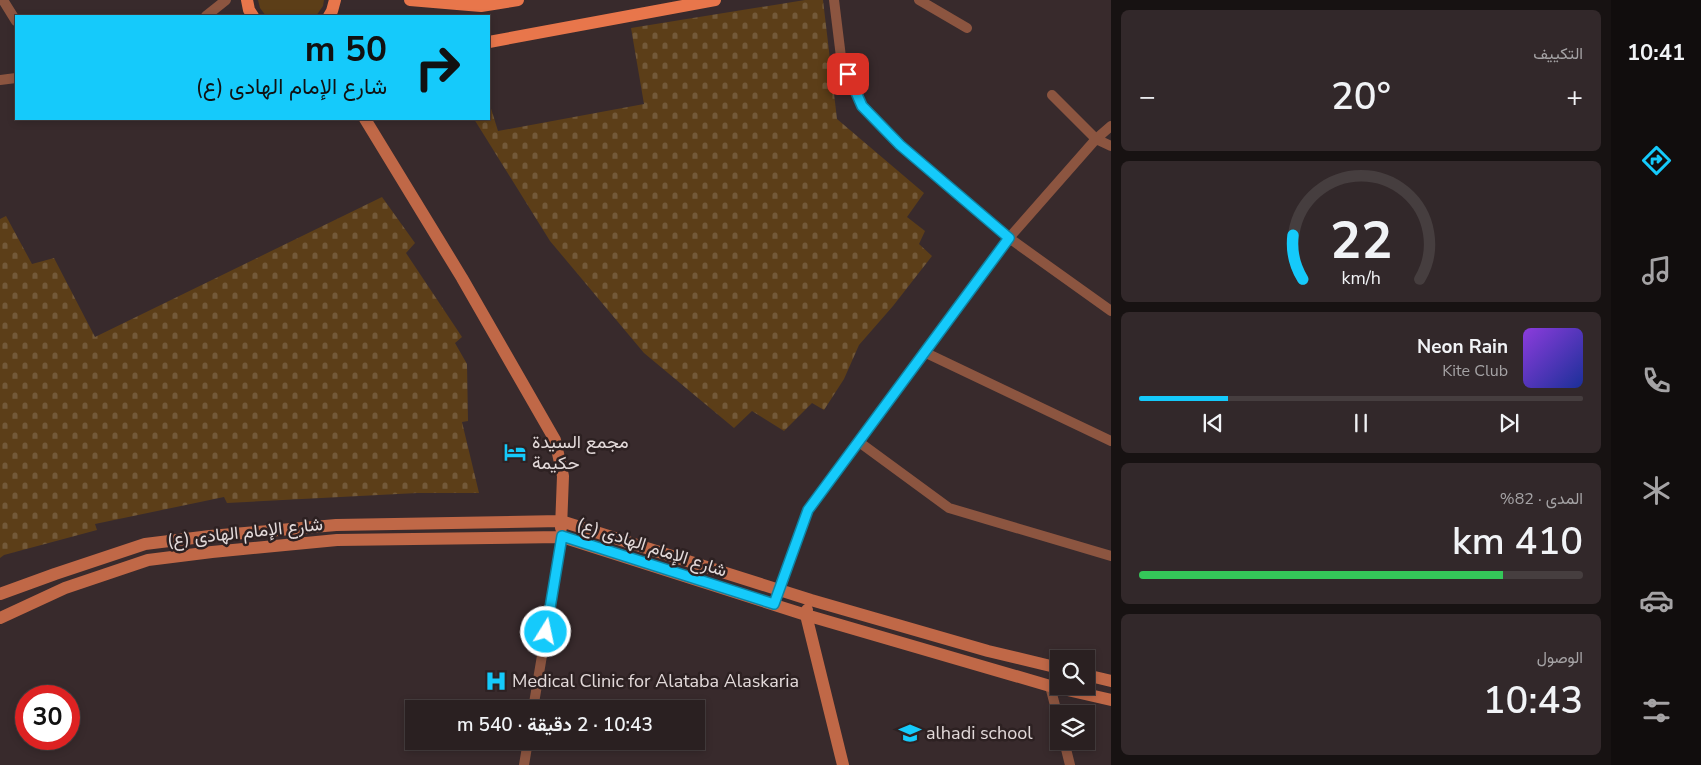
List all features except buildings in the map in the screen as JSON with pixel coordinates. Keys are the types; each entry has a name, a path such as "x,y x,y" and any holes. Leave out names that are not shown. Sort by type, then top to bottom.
{"main road":[{"path":"247,0 252,15"},
{"path":"330,15 335,0"},
{"path":"410,0 481,11 518,0"},
{"path":"490,42 715,0"},
{"path":"366,120 462,278 555,440 563,476 562,536"},
{"name":"شارع الإمام الهادی (ع)","path":"0,594 145,544 210,536 336,525 561,521 810,600 988,651 1050,666"},
{"name":"شارع الإمام الهادی (ع)","path":"0,618 65,588 148,560 336,540 562,536 806,615 1050,686"},
{"path":"810,600 806,615 843,765"},
{"path":"1095,677 1111,680"},
{"name":"شارع الإمام الهادی (ع)","path":"1089,695 1111,700"}],"street":[{"path":"4,0 15,19"},
{"path":"207,15 226,0"},
{"path":"834,0 841,57 862,106 900,145 1009,238 1111,311"},
{"path":"919,0 967,28"},
{"path":"0,80 15,78"},
{"path":"1052,95 1096,139 1111,146"},
{"path":"774,604 808,510 1009,238 1096,139 1111,126"},
{"path":"924,352 1111,441"},
{"path":"860,442 949,508 1111,556"},
{"path":"535,700 562,536"},
{"path":"524,765 526,750"},
{"path":"1066,750 1070,765"}],"green space":[{"path":"258,0 324,0 323,6 317,15 265,15 260,8"},
{"path":"805,0 823,0 837,119 924,193 907,217 925,231 919,244 932,256 893,306 859,345 844,379 824,410 812,403 784,431 752,411 734,428 644,353 550,241 475,120 490,120 490,105 498,131 644,104 631,28"},
{"path":"382,197 415,243 406,253 462,337 455,343 467,364 468,421 462,422 479,493 417,493 227,503 224,497 95,524 97,530 4,555 0,558 0,219 6,216 32,264 54,258 95,337"}],"place":[{"name":"مجمع السيدة حكيمة","path":"515,452"},
{"name":"Medical Clinic for Alataba Alaskaria","path":"496,681"},
{"name":"alhadi school","path":"910,733"}],"route":[{"path":"546,632 562,536 774,604 808,510 1009,238 900,145 862,106 848,74"}]}
